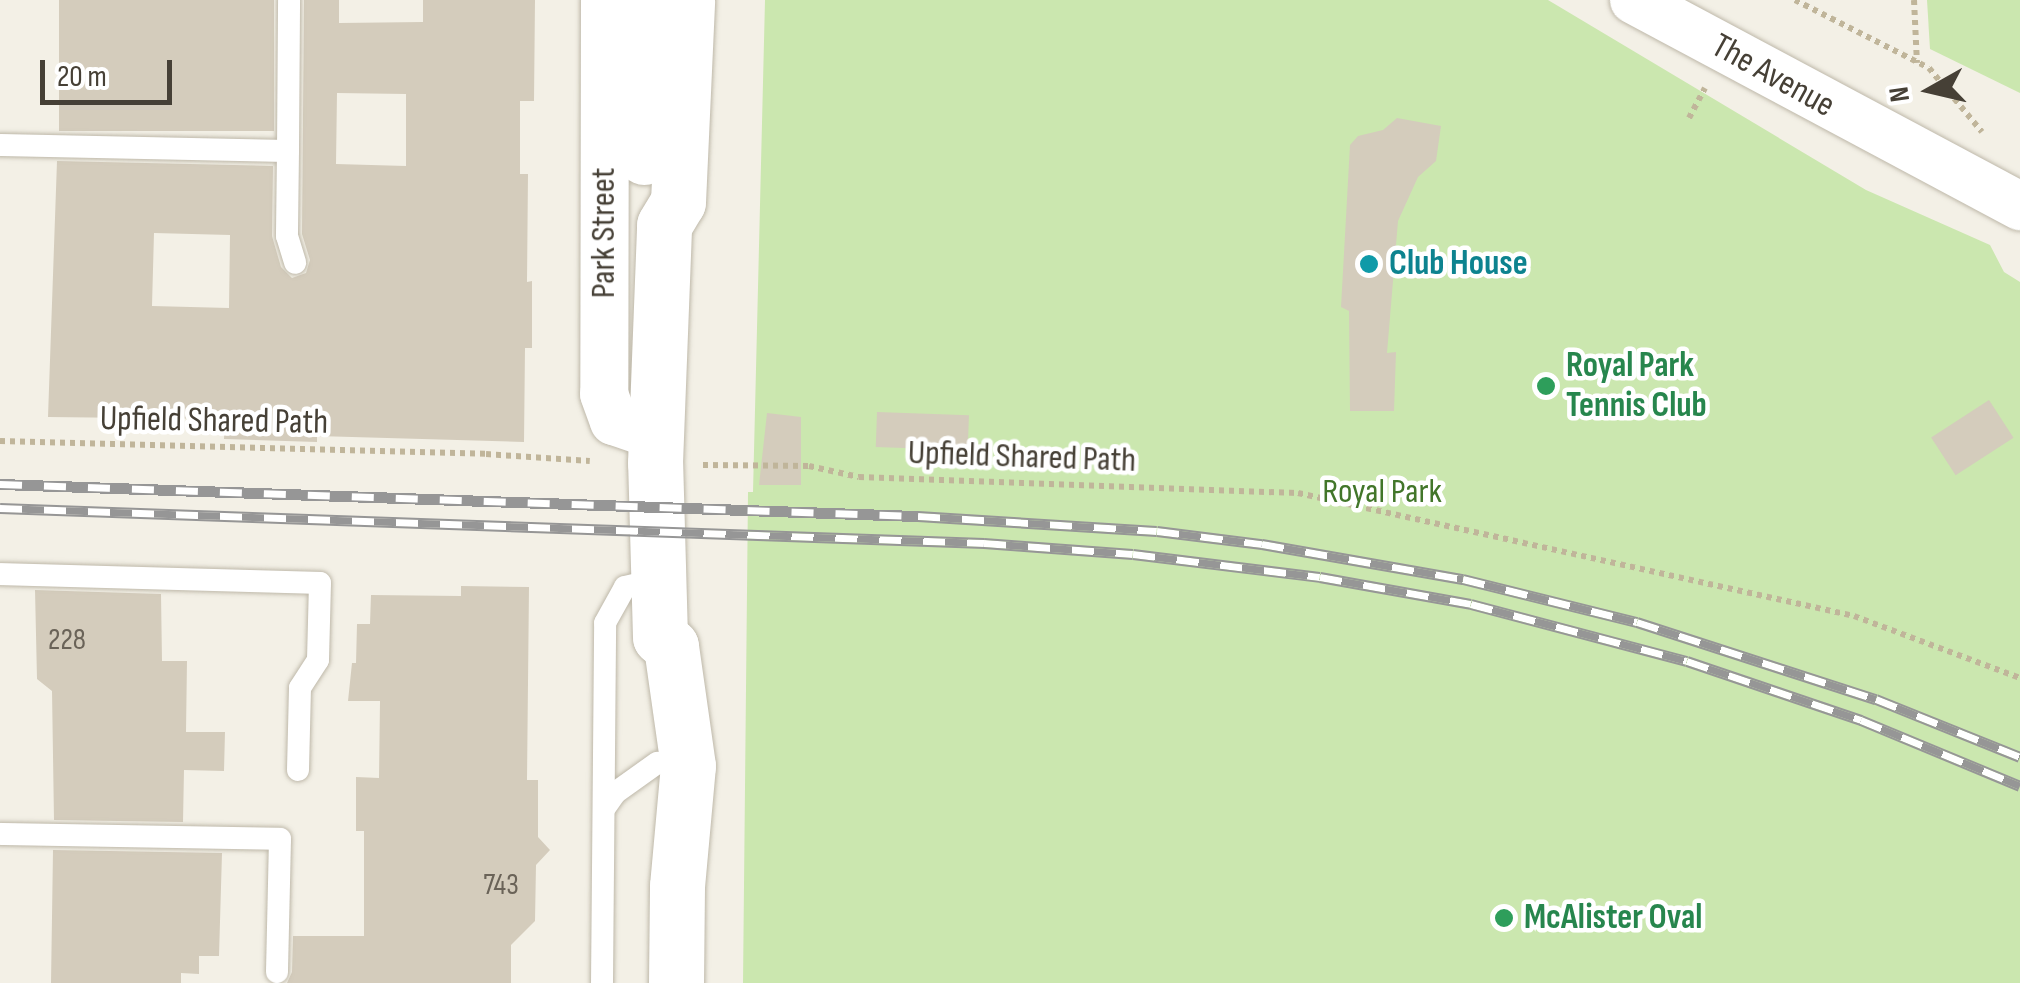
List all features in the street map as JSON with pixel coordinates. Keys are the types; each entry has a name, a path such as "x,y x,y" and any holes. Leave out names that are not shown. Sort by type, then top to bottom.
{"street":[{"name":"Park Street","path":"605,0 604,394 614,421 655,449"},
{"name":"Park Street","path":"646,0 644,188 664,226"},
{"name":"Park Street","path":"677,886 657,763 646,656 660,637 655,449 664,226 678,202 687,0"},
{"name":"The Avenue","path":"1634,0 2006,200"},
{"name":"Park Street","path":"660,637 672,646 688,766 677,886 676,983"}],"lane":[{"path":"289,0 287,236 295,263"},
{"path":"0,146 288,151"},
{"path":"0,574 320,584 318,660 300,688 298,770"},
{"path":"602,983 605,623 626,587 656,580"},
{"path":"604,809 614,793 657,763"},
{"path":"0,834 280,839 277,972"}],"path":[{"path":"1795,0 1928,68 1980,130 1992,138"},
{"path":"1914,0 1917,64"},
{"name":"Upfield Shared Path","path":"0,442 486,454 655,449 809,466 859,477 1298,493 1854,616 2020,678"}],"green space":[{"name":"Royal Park","path":"765,0 1548,0 1866,190 1990,245 2004,272 2020,282 2020,983 743,983 748,492 753,492"},
{"path":"1927,0 2020,0 2020,93 1930,49"}],"building":[{"path":"59,0 274,0 274,131 59,131"},
{"path":"304,0 339,0 339,23 423,22 423,0 535,0 534,101 520,101 520,174 528,174 527,282 532,281 532,348 525,348 524,442 317,436 317,442 224,439 225,419 48,417 57,161 273,166 272,236 281,267 292,278 306,273 310,260 302,234","holes":["337,93 406,94 406,166 336,164","154,233 230,235 229,308 152,306"]},
{"name":"Club House","path":"1397,118 1441,126 1436,161 1418,177 1398,221 1387,353 1396,352 1394,411 1350,411 1349,311 1341,307 1350,145 1358,136 1383,130"},
{"path":"1989,400 2014,438 1956,475 1931,438"},
{"path":"877,412 969,415 968,450 876,447"},
{"path":"767,413 801,417 801,485 759,485"},
{"path":"461,586 529,587 527,780 538,780 538,837 550,850 536,865 535,921 511,945 511,983 287,983 292,972 293,936 364,936 364,831 356,831 356,777 379,778 380,701 348,701 352,663 356,663 357,624 370,624 371,595 461,596"},
{"path":"35,590 161,594 162,661 187,661 186,732 225,732 224,771 184,770 183,822 54,820 52,691 37,679"},
{"path":"53,850 222,853 219,956 199,956 199,974 181,973 181,983 51,983"}],"railway":[{"path":"0,484 918,516 1157,531 1262,544 1463,579 1637,622 1876,699 2020,757"},
{"path":"0,508 984,543 1133,554 1320,577 1471,604 1687,661 1861,720 2020,786"}],"place":[{"name":"Club House","path":"1369,264"},
{"name":"Royal Park Tennis Club","path":"1546,386"},
{"name":"McAlister Oval","path":"1504,918"}]}
